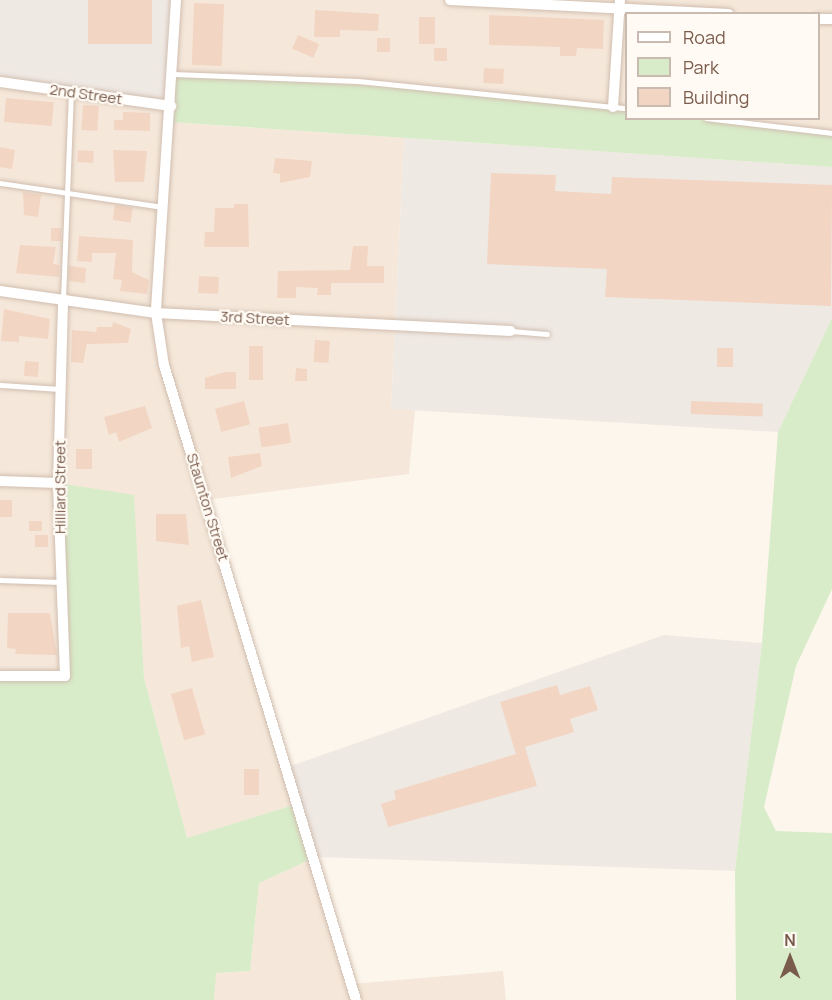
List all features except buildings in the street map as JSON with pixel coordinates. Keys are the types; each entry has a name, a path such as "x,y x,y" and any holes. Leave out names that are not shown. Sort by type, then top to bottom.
{"street":[{"name":"Staunton Street","path":"176,0 156,313 164,365 356,1000"},
{"path":"450,0 620,4 707,12"},
{"path":"613,107 620,4"},
{"name":"2nd Street","path":"0,82 171,106"},
{"name":"3rd Street","path":"0,291 63,298 156,313 511,331"},
{"name":"Hilliard Street","path":"0,676 65,676 58,483 63,298"},
{"path":"0,481 58,483"}],"lane":[{"path":"173,74 358,81 625,108"},
{"path":"63,298 71,93"},
{"path":"723,120 832,133"},
{"path":"0,183 164,207"},
{"path":"511,331 547,334"},
{"path":"0,385 61,389"},
{"path":"0,580 62,582"}],"shaded area":[{"path":"0,0 176,0 171,106 0,82"},
{"path":"176,0 832,0 832,133 715,120 820,120 820,12 625,12 625,108 535,96 173,74"},
{"path":"0,82 171,106 170,122 404,138 391,408 415,410 409,474 206,500 300,803 187,839 144,678 133,495 65,676 0,676"},
{"path":"404,138 832,167 832,318 778,432 391,409"},
{"path":"664,635 762,643 735,871 316,857 288,767"},
{"path":"316,857 352,984 503,971 506,1000 214,1000 215,973 250,971 259,883"}],"green space":[{"path":"173,74 535,96 625,108 625,120 715,120 832,133 832,167 170,122"},
{"path":"832,318 832,589 796,666 764,807 776,831 832,833 832,1000 736,1000 735,871 762,643 778,432"},
{"path":"58,483 134,495 144,678 187,838 300,803 316,857 259,883 250,971 216,973 214,1000 0,1000 0,676 65,676"}]}
